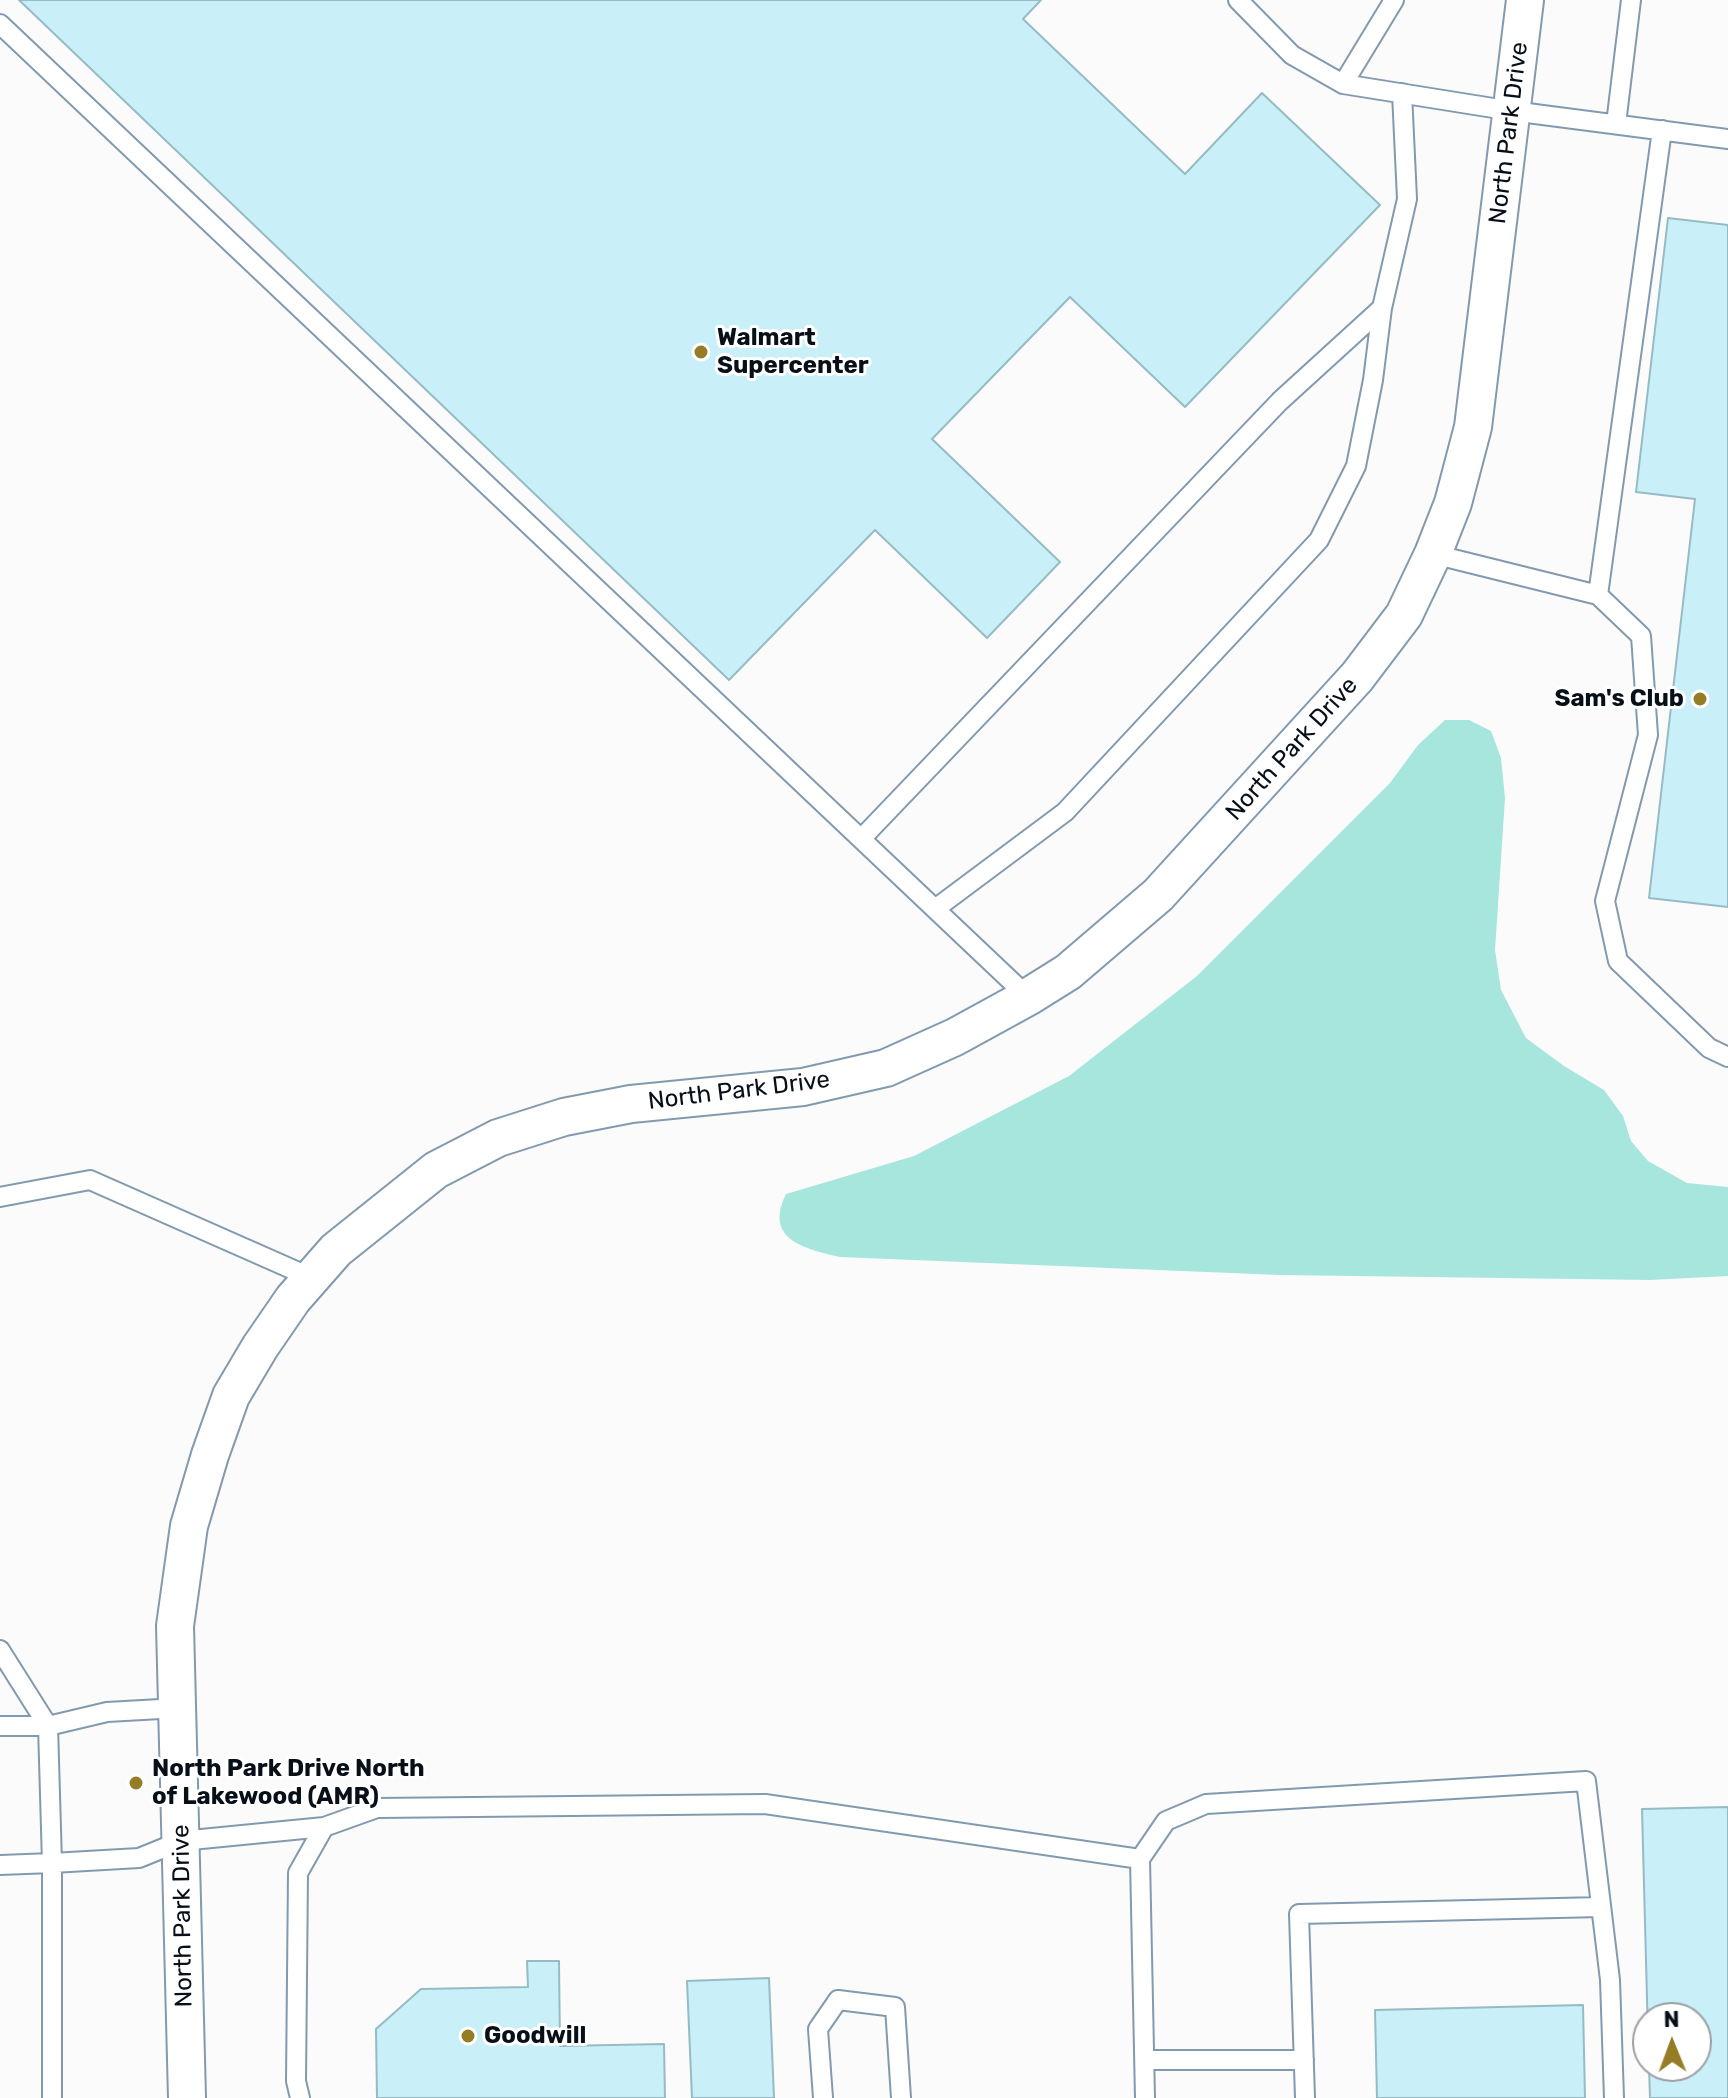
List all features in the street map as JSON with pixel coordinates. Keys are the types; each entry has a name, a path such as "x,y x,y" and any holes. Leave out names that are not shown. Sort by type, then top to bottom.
{"street":[{"name":"North Park Drive","path":"187,2098 175,1626 189,1526 210,1455 231,1396 260,1347 293,1299 336,1250 436,1170 498,1138 564,1117 631,1104 803,1087 886,1068 955,1037 1068,972 1158,895 1357,677 1404,615 1433,554 1453,503 1473,427 1525,0"}],"lane":[{"path":"1238,0 1292,55 1343,84 1512,111 1728,139"},
{"path":"1343,84 1394,0"},
{"path":"1616,124 1631,0"},
{"path":"0,24 1028,997"},
{"path":"935,909 1065,812 1319,540 1356,466 1373,380 1382,308 1407,199 1402,93"},
{"path":"1598,595 1662,130"},
{"path":"861,839 1280,401 1382,308"},
{"path":"1433,554 1598,595 1641,636 1648,735 1605,901 1618,961 1709,1048 1728,1057"},
{"path":"0,1197 90,1180 312,1278"},
{"path":"0,1650 48,1726 52,1863 52,2098"},
{"path":"0,1726 48,1726 107,1712 178,1708"},
{"path":"1145,2098 1140,1859 1166,1821 1206,1804 1586,1781 1610,1980 1614,2098"},
{"path":"0,1865 139,1858 181,1841 324,1827 377,1808 765,1804 1140,1859"},
{"path":"300,2098 296,2081 298,1873 324,1827"},
{"path":"1305,2098 1299,1914 1601,1907"},
{"path":"823,2098 818,2029 838,2000 895,2007 901,2098"},
{"path":"1145,2060 1304,2060"}],"shaded area":[{"path":"1445,720 1469,720 1491,731 1501,758 1505,798 1495,950 1501,990 1526,1038 1604,1090 1623,1116 1631,1141 1648,1161 1687,1183 1728,1187 1728,1276 1650,1280 1280,1275 840,1257 802,1246 784,1232 780,1210 786,1194 914,1156 1069,1076 1197,976 1390,783 1418,745"}],"building":[{"name":"Walmart Supercenter","path":"19,0 1041,0 1023,19 1185,174 1262,93 1380,205 1185,407 1070,297 932,439 1060,562 987,638 875,530 729,680"},
{"name":"Sam's Club","path":"1668,218 1728,225 1728,907 1649,898 1695,499 1636,492"},
{"path":"1728,1807 1728,2098 1650,2098 1650,2082 1712,2082 1712,2002 1647,2002 1642,1809"},
{"name":"Goodwill","path":"527,1961 559,1961 560,2046 664,2044 665,2098 377,2098 376,2029 421,1989 528,1987"},
{"path":"769,1978 774,2098 692,2098 687,1981"},
{"path":"1583,2005 1585,2098 1377,2098 1375,2010"}],"place":[{"name":"Walmart Supercenter","path":"701,352"},
{"name":"Sam's Club","path":"1700,699"},
{"name":"North Park Drive North of Lakewood (AMR)","path":"136,1783"},
{"name":"Goodwill","path":"468,2036"}]}
